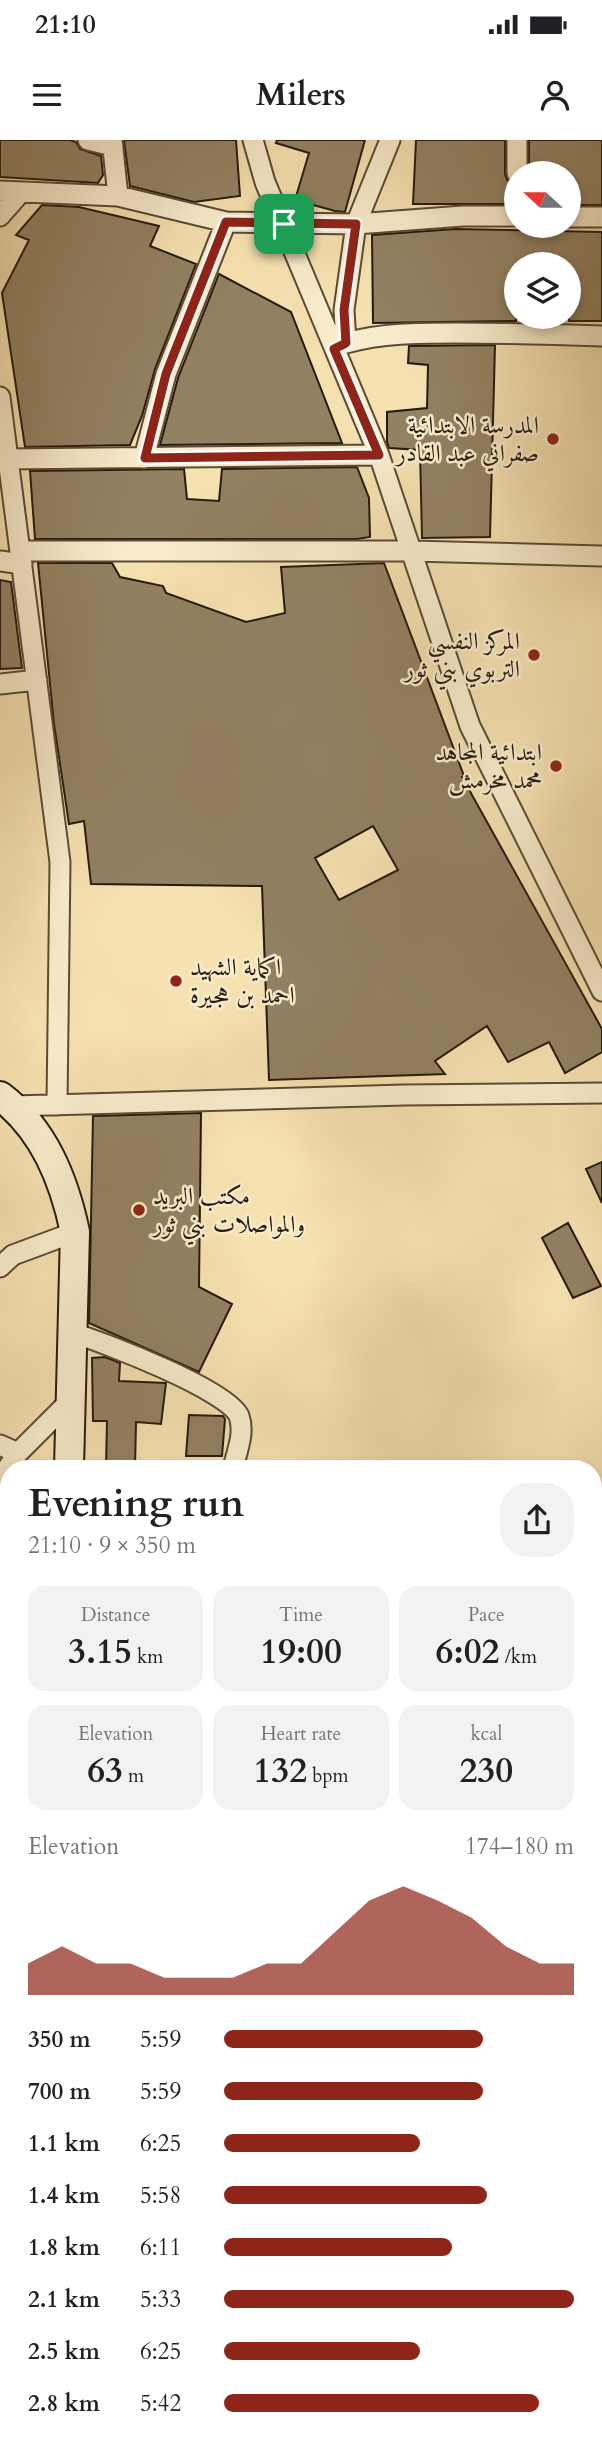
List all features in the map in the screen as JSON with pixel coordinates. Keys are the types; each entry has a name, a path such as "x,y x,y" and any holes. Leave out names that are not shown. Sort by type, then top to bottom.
{"street":[{"path":"88,140 113,143 118,196"},
{"path":"253,140 265,182 340,346 470,726 602,991"},
{"path":"340,346 356,224 390,140"},
{"path":"517,140 517,161"},
{"path":"0,191 118,196 226,222 356,224 463,216 504,216"},
{"path":"0,216 21,192"},
{"path":"581,217 602,218"},
{"path":"145,458 166,374 226,222"},
{"path":"340,346 369,337 402,334 602,336"},
{"path":"0,397 60,862 57,1105"},
{"path":"8,459 379,455"},
{"path":"0,561 21,557 411,551 602,556"},
{"path":"0,684 37,680"},
{"path":"7,1101 57,1105 404,1095 602,1093"},
{"path":"7,1101 51,1157 70,1206 75,1232 69,1460"},
{"path":"0,1267 13,1255 75,1232"},
{"path":"73,1333 101,1341 138,1357 206,1390 232,1407 237,1413 242,1434 235,1460"},
{"path":"9,1449 71,1400"}],"building":[{"path":"0,140 76,142 80,149 101,156 103,175 98,183 0,177"},
{"path":"124,140 236,140 240,196 194,202 130,186"},
{"path":"277,140 365,140 345,212 295,200 309,153 276,143"},
{"path":"416,140 505,140 504,204 413,204"},
{"path":"529,140 602,140 602,205 581,205 581,161 529,161"},
{"path":"42,205 79,207 159,226 150,246 196,264 155,369 142,416 130,445 25,447 2,293 29,240 16,235"},
{"path":"455,229 504,230 504,238 581,238 581,232 602,232 602,321 581,321 581,252 504,252 504,321 373,323 372,235"},
{"path":"219,274 291,312 342,443 160,445 178,378"},
{"path":"495,345 490,537 422,538 420,450 389,448 387,442 387,412 427,408 428,365 408,363 409,346"},
{"path":"357,467 369,498 370,537 35,539 30,471 184,469 187,499 219,501 222,469"},
{"path":"38,563 112,563 120,577 163,586 166,593 246,622 285,613 281,567 384,563 464,776 462,777 602,1029 602,1052 565,1073 549,1042 508,1062 487,1026 435,1061 445,1074 269,1080 262,886 91,884 84,821 69,824 54,724","holes":["373,826 398,870 339,900 315,858"]},
{"path":"0,580 11,582 22,668 0,669"},
{"path":"201,1113 199,1287 232,1304 199,1372 89,1323 93,1116"},
{"path":"602,1162 602,1203 586,1169"},
{"path":"568,1223 601,1286 573,1298 542,1238"},
{"path":"105,1357 120,1363 119,1381 166,1383 161,1424 136,1422 135,1460 106,1460 107,1421 93,1421 92,1358"},
{"path":"189,1415 223,1416 222,1456 186,1456"}],"place":[{"name":"المدرسة الابتدائية صفراني عبد القادر","path":"553,439"},
{"name":"المركز النفسي التربوي بني ثور","path":"534,655"},
{"name":"ابتدائية المجاهد محمد مخرمش","path":"556,766"},
{"name":"اكماية الشهيد احمد بن هجيرة","path":"176,981"},
{"name":"مكتب البريد والمواصلات بني ثور","path":"139,1210"}],"route":[{"path":"226,222 284,224 356,224 344,310 346,343 334,349 379,455 145,458 166,374 226,222"}]}
